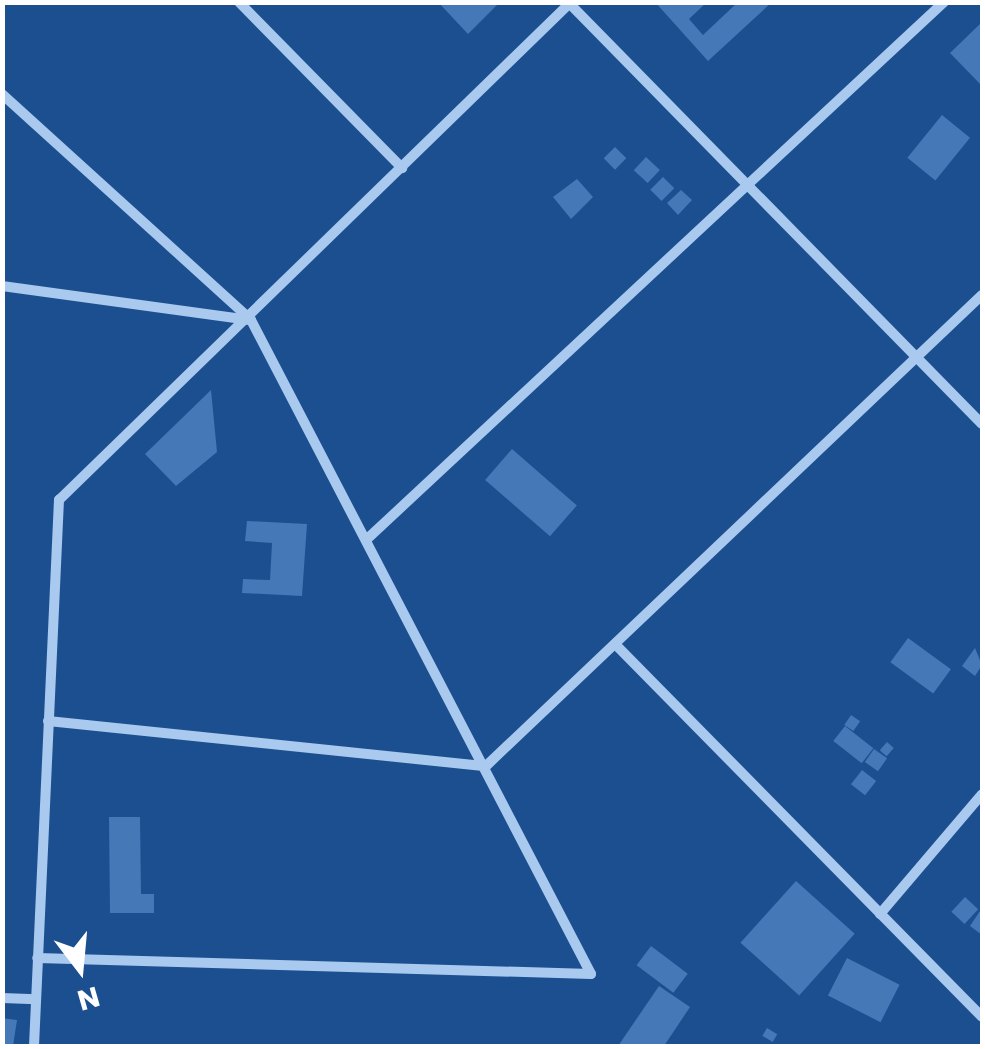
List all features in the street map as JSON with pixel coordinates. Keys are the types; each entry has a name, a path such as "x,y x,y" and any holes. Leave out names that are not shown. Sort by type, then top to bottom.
{"street":[{"path":"239,2 402,168"},
{"path":"366,540 944,2"},
{"path":"34,1046 58,500 252,320 570,3 751,183 982,424"},
{"path":"2,94 252,320 591,974 37,958"},
{"path":"2,286 252,320"},
{"path":"48,721 486,766 982,295"},
{"path":"615,644 982,1016"},
{"path":"880,914 982,794"},
{"path":"2,998 36,999"}],"building":[{"path":"438,2 500,2 468,34"},
{"path":"655,2 707,2 689,19 703,35 738,2 772,2 708,61"},
{"path":"982,22 982,86 950,53"},
{"path":"942,115 970,138 935,180 907,158"},
{"path":"615,147 626,158 615,170 604,158"},
{"path":"646,157 660,170 648,183 634,170"},
{"path":"663,177 674,188 662,201 650,190"},
{"path":"577,179 593,197 571,219 553,197"},
{"path":"681,190 692,200 678,215 667,203"},
{"path":"211,390 217,452 176,486 145,454"},
{"path":"512,449 577,505 550,536 485,480"},
{"path":"247,521 307,524 302,596 242,593 243,579 270,580 272,543 245,541"},
{"path":"908,638 951,669 933,693 890,662"},
{"path":"975,648 982,665 975,676 962,666"},
{"path":"851,715 860,721 853,731 844,725"},
{"path":"845,726 873,748 862,763 833,741"},
{"path":"887,742 894,748 887,756 880,750"},
{"path":"874,749 887,758 878,771 865,762"},
{"path":"862,770 876,781 865,795 851,784"},
{"path":"109,817 140,817 141,894 154,894 154,913 110,913"},
{"path":"796,881 855,934 799,996 740,943"},
{"path":"965,897 978,909 965,924 951,912"},
{"path":"982,908 982,935 970,926"},
{"path":"651,946 688,974 673,993 637,965"},
{"path":"847,958 900,985 881,1022 828,995"},
{"path":"659,986 690,1007 664,1046 618,1046"},
{"path":"2,1018 17,1020 13,1046 2,1046"},
{"path":"767,1028 777,1034 773,1042 762,1036"}]}
